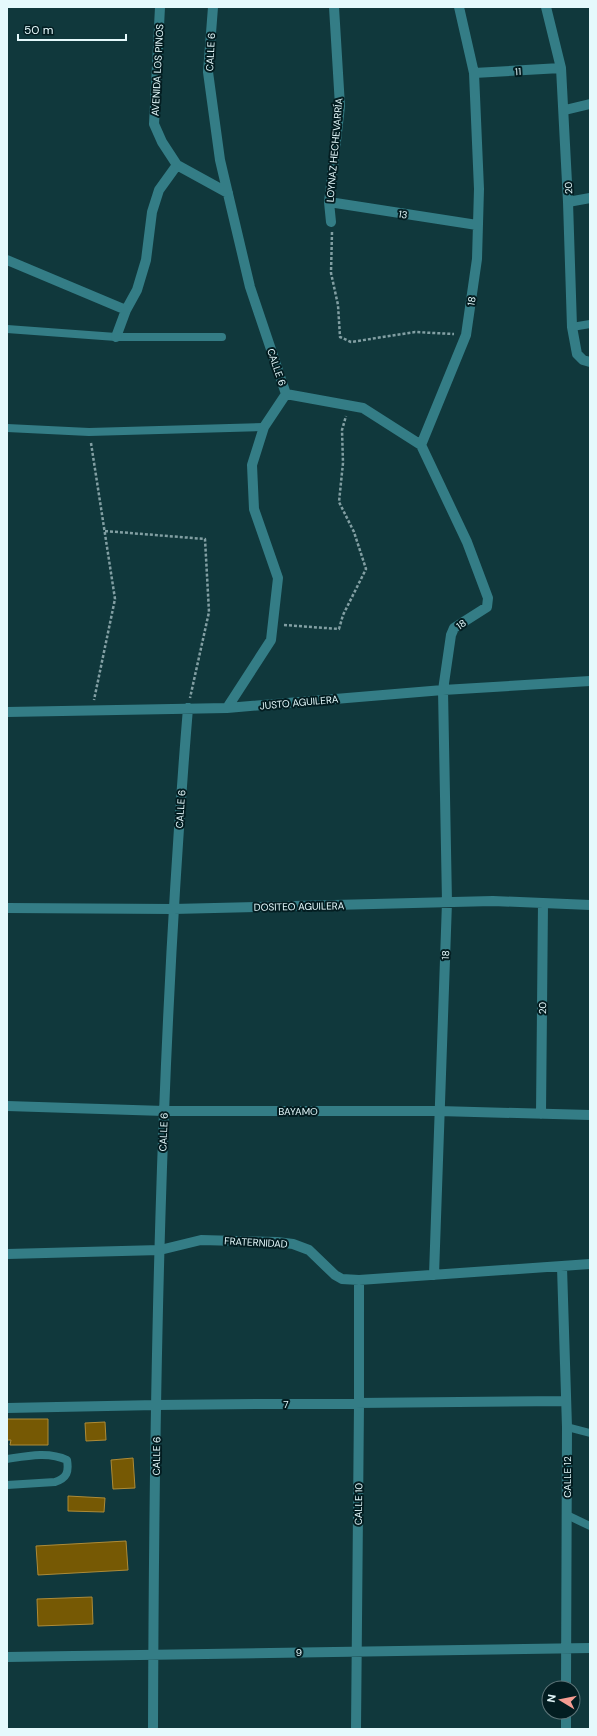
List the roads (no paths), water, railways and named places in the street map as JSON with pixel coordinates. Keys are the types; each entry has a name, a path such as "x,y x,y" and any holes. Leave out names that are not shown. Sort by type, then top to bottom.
{"street":[{"name":"AVENIDA LOS PINOS","path":"160,7 154,124 162,142 177,165 228,194"},
{"name":"CALLE 6","path":"212,7 208,72 220,160 250,287 286,394 264,427 252,465 254,509 278,578 271,640 226,708"},
{"name":"LOYNAZ HECHEVARRÍA","path":"331,222 329,202 340,106 334,7"},
{"name":"18","path":"434,1275 447,902 443,690 451,635 454,628 487,608 488,598 466,542 421,445 466,335 477,259 479,189 474,73 459,7"},
{"name":"20","path":"546,7 561,68 565,110 572,326 577,354 583,360 590,362"},
{"name":"11","path":"474,73 561,68"},
{"path":"565,110 590,104"},
{"path":"116,337 126,310 137,290 146,260 152,212 159,190 177,165"},
{"path":"568,202 590,198"},
{"name":"13","path":"329,202 477,225"},
{"path":"7,260 126,310"},
{"path":"286,394 363,408 421,445"},
{"name":"JUSTO AGUILERA","path":"7,712 226,708 443,690 590,681"},
{"name":"CALLE 6","path":"154,1729 157,1405 164,1111 173,909 188,708"},
{"name":"DOSITEO AGUILERA","path":"7,908 173,909 447,902 590,905"},
{"name":"20","path":"541,1114 543,903"},
{"name":"BAYAMO","path":"7,1106 164,1111 439,1111 590,1115"},
{"name":"FRATERNIDAD","path":"7,1254 160,1250 201,1240 277,1242 293,1244 309,1250 335,1275 342,1279 359,1280 590,1264"},
{"name":"CALLE 12","path":"562,1267 566,1401 566,1680"},
{"name":"CALLE 10","path":"356,1729 359,1280"},
{"name":"7","path":"7,1408 566,1401"},
{"name":"9","path":"7,1657 590,1648"}],"lane":[{"path":"572,326 590,324"},
{"path":"7,330 116,337 222,337"},
{"path":"7,428 89,432 264,427"},
{"path":"566,1427 590,1433"},
{"path":"7,1459 34,1455 61,1457 67,1460 68,1467 66,1476 55,1482 7,1485"},
{"path":"566,1515 590,1526"}]}
